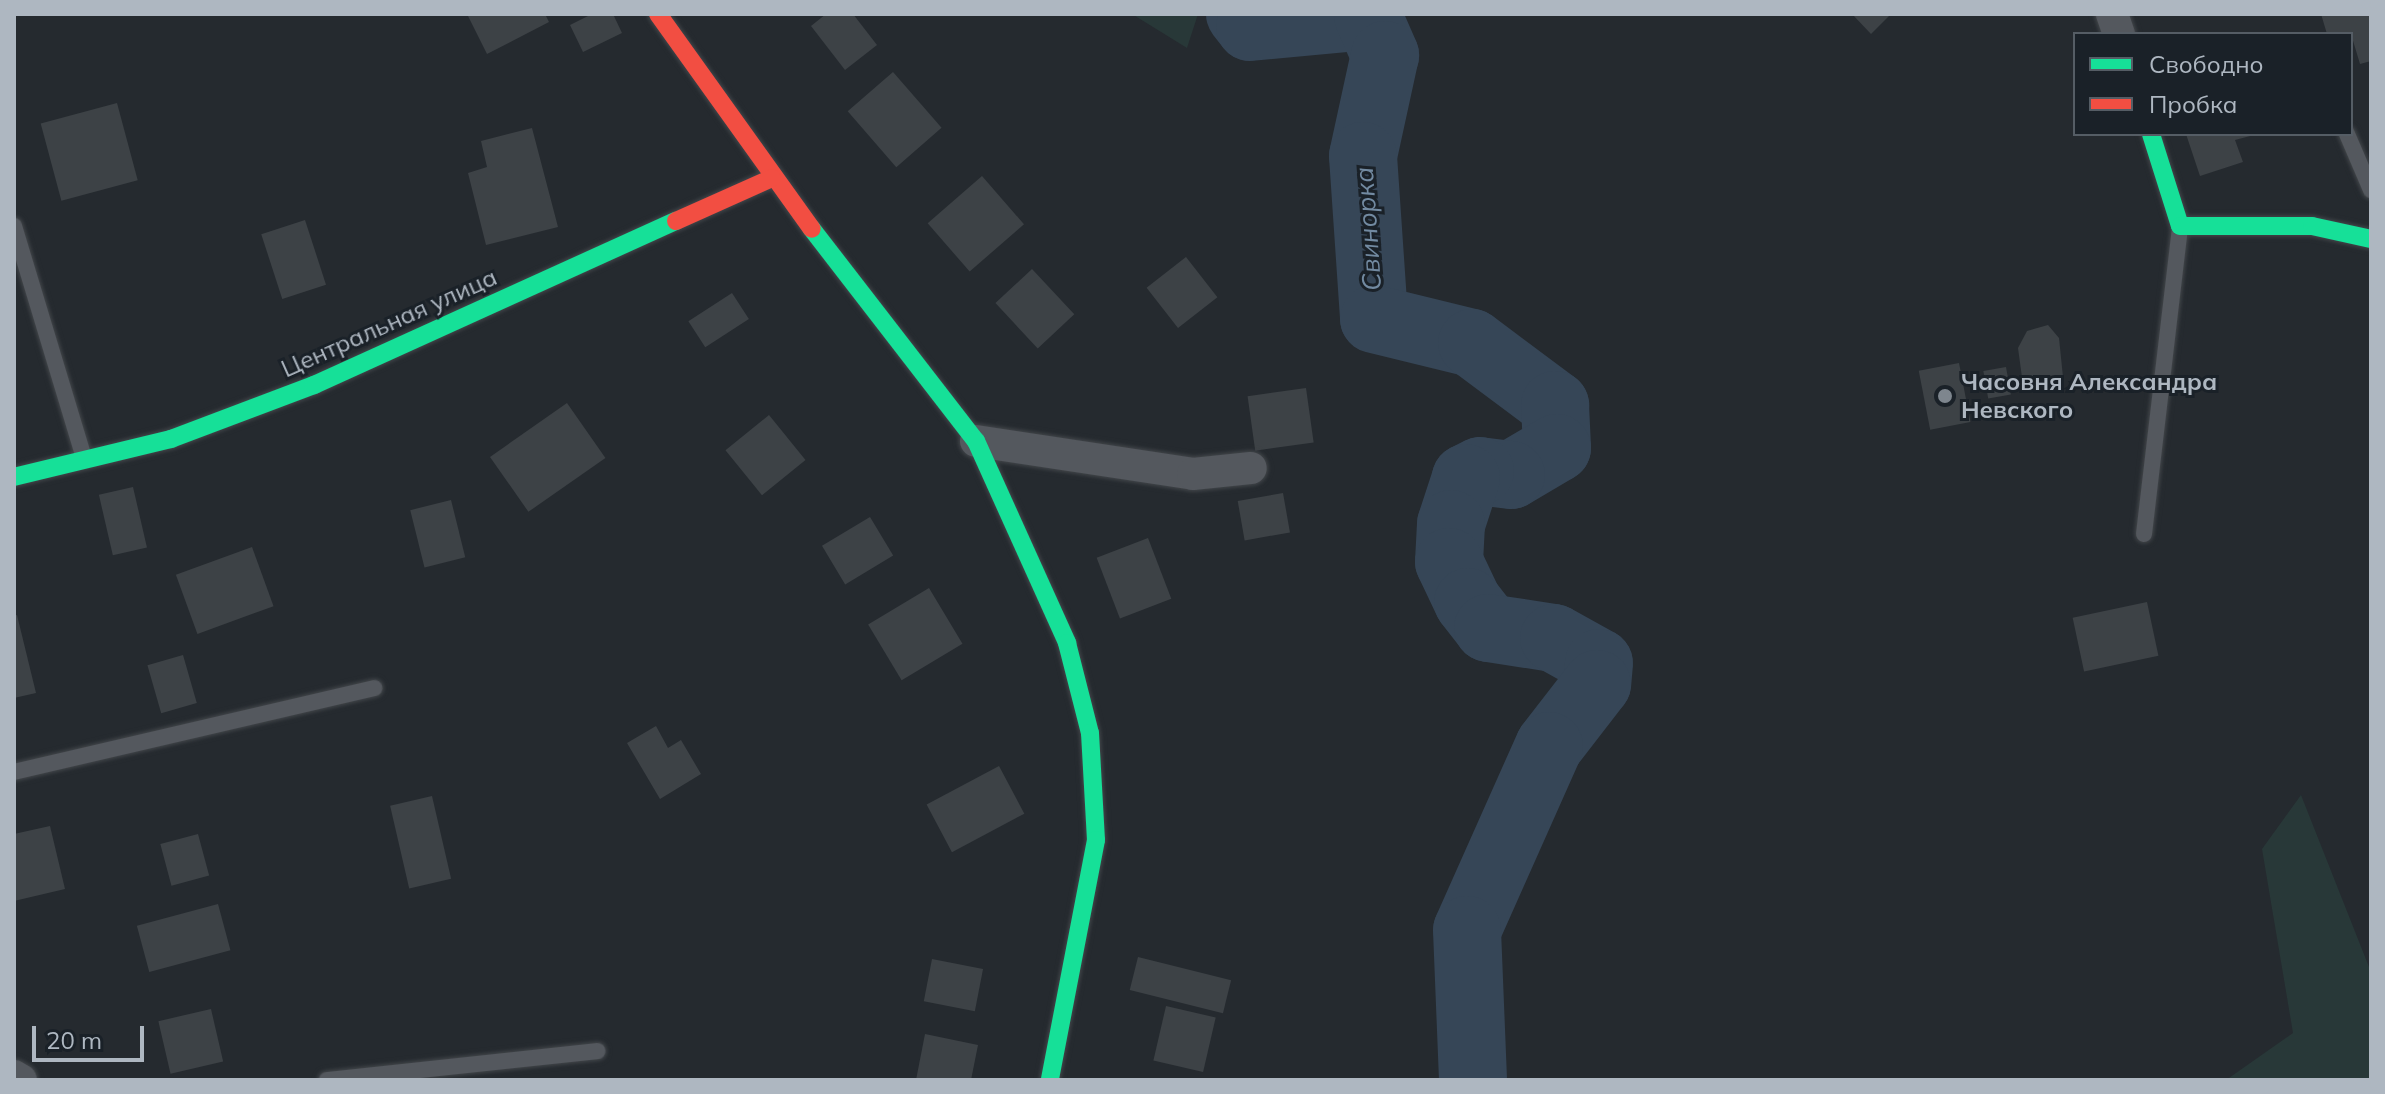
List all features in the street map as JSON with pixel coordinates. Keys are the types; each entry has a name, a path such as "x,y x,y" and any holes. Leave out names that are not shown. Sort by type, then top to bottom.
{"street":[{"path":"658,14 772,178 976,441 1067,643 1096,779 1096,840 1050,1080"},
{"path":"2152,136 2180,226 2312,226 2371,239"},
{"name":"Центральная улица","path":"14,477 85,463 171,439 314,385 772,178"},
{"path":"976,441 1193,474 1251,468"},
{"path":"14,1076 21,1080"}],"lane":[{"path":"2348,136 2371,190"},
{"path":"14,226 85,463"},
{"path":"2144,534 2180,226"},
{"path":"14,772 374,688"},
{"path":"327,1080 597,1051"},
{"path":"492,1062 492,1080"}],"shaded area":[{"path":"1132,14 1198,14 1187,48"},
{"path":"2301,795 2371,972 2371,1080 2226,1080 2293,1033 2262,849"}],"building":[{"path":"467,14 545,14 549,22 487,54"},
{"path":"592,14 613,14 622,33 583,52 570,25"},
{"path":"826,14 853,14 877,45 845,70 811,26"},
{"path":"1852,14 1891,14 1871,34"},
{"path":"2321,14 2371,14 2371,61 2360,64 2353,32 2326,32"},
{"path":"893,72 942,128 896,167 848,111"},
{"path":"117,103 138,180 61,201 41,123"},
{"path":"532,128 558,227 486,245 468,173 487,167 481,141"},
{"path":"2187,136 2250,136 2235,140 2243,162 2200,176"},
{"path":"982,176 1024,224 970,272 928,223"},
{"path":"305,220 326,285 282,299 261,234"},
{"path":"1186,257 1217,297 1178,328 1147,288"},
{"path":"1032,269 1074,314 1038,348 995,303"},
{"path":"732,293 749,319 705,347 688,321"},
{"path":"2048,325 2059,338 2064,387 2024,392 2018,348 2027,331"},
{"name":"Часовня Александра Невского","path":"1959,363 1970,422 1930,430 1919,371"},
{"path":"2006,367 2011,395 1988,399 1983,371"},
{"path":"1306,388 1314,442 1255,451 1248,396"},
{"path":"567,403 605,458 528,512 490,457"},
{"path":"769,415 806,460 762,495 725,450"},
{"path":"133,487 147,547 113,555 99,495"},
{"path":"1283,493 1290,532 1245,540 1238,501"},
{"path":"451,500 465,557 425,567 410,510"},
{"path":"870,517 893,556 845,584 822,546"},
{"path":"1148,538 1171,599 1120,618 1097,558"},
{"path":"252,547 274,606 197,634 176,575"},
{"path":"929,588 962,644 902,680 868,625"},
{"path":"2147,602 2158,656 2084,672 2073,618"},
{"path":"17,615 36,693 14,698 14,616"},
{"path":"183,655 197,703 161,713 147,665"},
{"path":"656,726 668,748 681,740 701,774 660,799 627,743"},
{"path":"999,766 1024,814 952,852 927,804"},
{"path":"432,796 451,879 409,888 390,806"},
{"path":"50,826 65,889 14,901 14,834"},
{"path":"198,834 209,876 171,886 160,844"},
{"path":"218,904 230,950 149,972 137,926"},
{"path":"1138,957 1231,980 1223,1013 1130,990"},
{"path":"932,959 983,969 975,1011 924,1001"},
{"path":"1166,1006 1216,1017 1203,1072 1153,1061"},
{"path":"211,1009 223,1062 171,1074 158,1021"},
{"path":"925,1034 978,1045 971,1080 916,1080"}],"waterway":[{"name":"Свинорка","path":"1240,14 1250,27 1368,16 1385,55 1363,156 1374,319 1472,343 1555,405 1557,448 1511,475 1480,471 1466,478 1451,524 1449,562 1468,602 1488,628 1554,638 1599,663 1597,684 1549,746 1467,930 1473,1080"}],"traffic: fast":[{"path":"2152,136 2180,226 2312,226 2371,239"},
{"path":"14,477 171,439 314,385 676,221"},
{"path":"812,229 976,441 1067,643 1090,733 1096,840 1050,1080"}],"traffic: jam":[{"path":"658,14 812,229"},
{"path":"676,221 772,178"}],"place":[{"name":"Часовня Александра Невского","path":"1945,396"}]}
